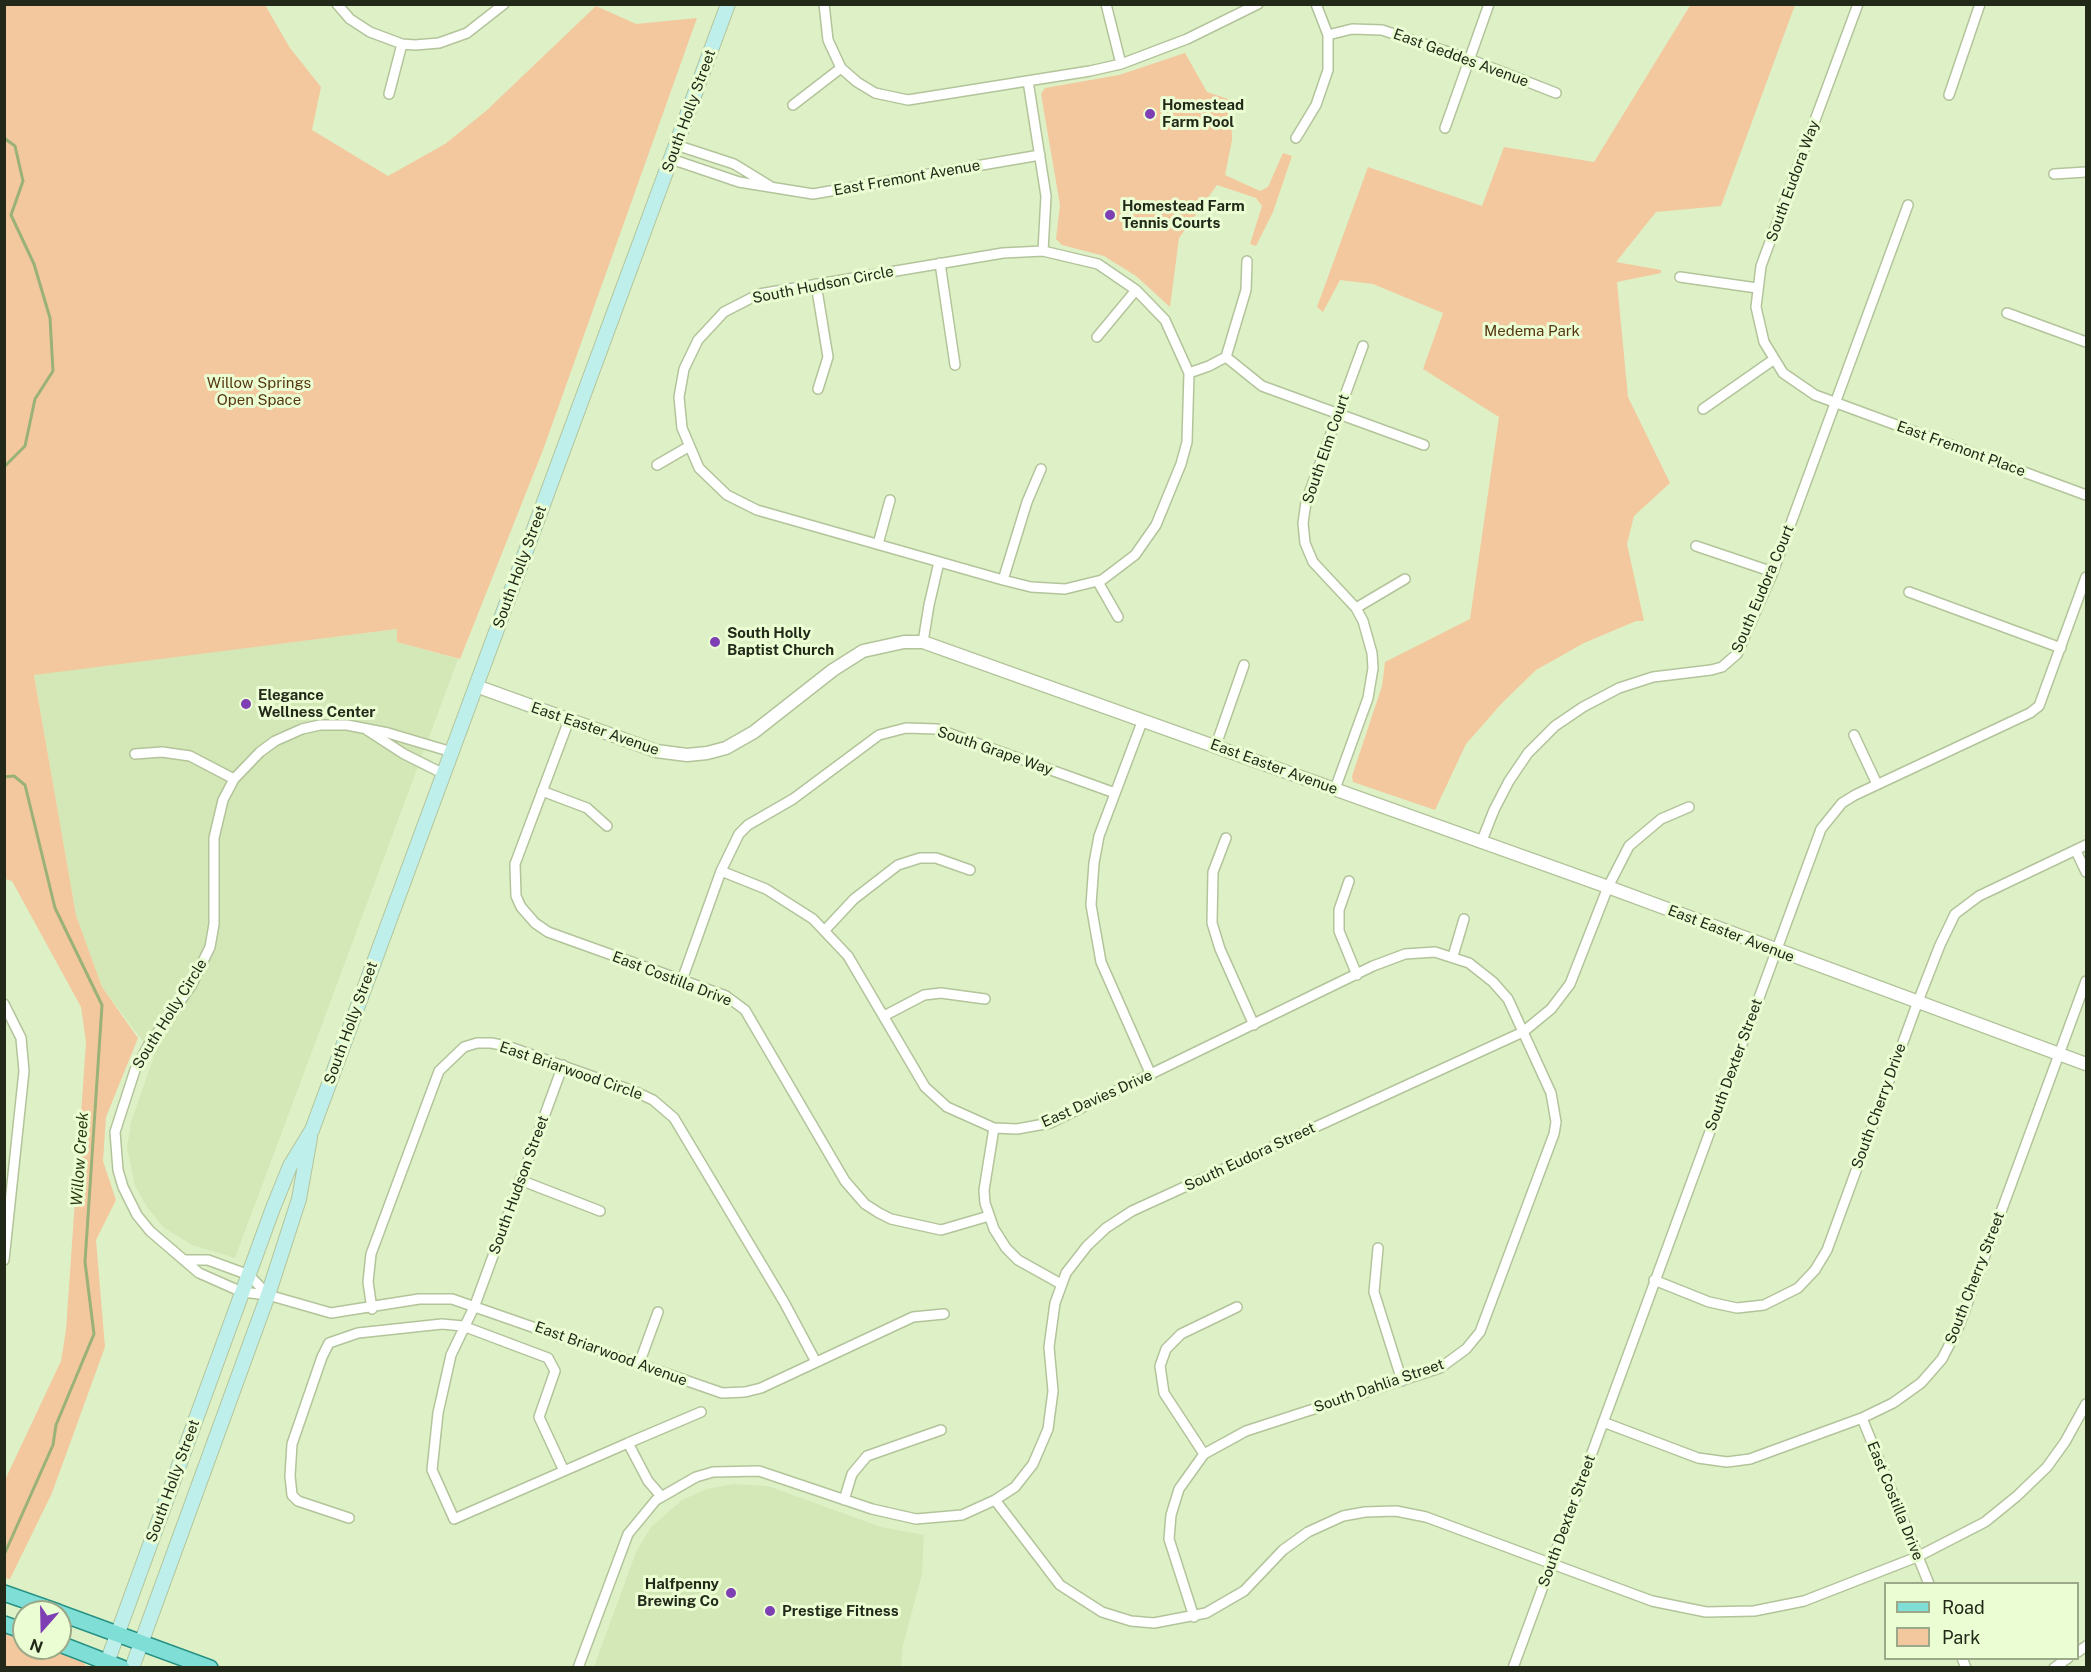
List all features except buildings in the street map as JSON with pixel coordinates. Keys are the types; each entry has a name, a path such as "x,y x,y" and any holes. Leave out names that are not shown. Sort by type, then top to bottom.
{"main road":[{"name":"South Holly Street","path":"132,1668 268,1295 299,1199 312,1130 728,4"},
{"name":"South Holly Street","path":"106,1665 290,1166 312,1130"},
{"path":"4,1593 24,1600"},
{"path":"72,1617 210,1668"},
{"path":"72,1649 106,1665 122,1668"}],"street":[{"path":"337,4 358,25 402,44 439,43 467,33 504,4"},
{"path":"824,4 828,40 841,68 875,93 908,100 1120,64 1187,39 1252,6"},
{"path":"1106,4 1120,64"},
{"path":"1296,138 1325,85 1328,70 1328,35 1316,4"},
{"path":"1445,128 1489,4"},
{"name":"South Eudora Way","path":"1835,403 1796,384 1773,360 1758,326 1757,288 1761,266 1858,4"},
{"path":"1949,95 1980,4"},
{"name":"East Geddes Avenue","path":"1328,35 1352,30 1382,30 1469,59 1556,93"},
{"path":"389,94 402,44"},
{"path":"792,105 841,68"},
{"path":"1028,81 1046,210 1043,251"},
{"name":"East Fremont Avenue","path":"676,145 734,164 775,188"},
{"name":"East Fremont Avenue","path":"671,159 732,180 800,194 829,192 1040,155"},
{"path":"2054,174 2086,172"},
{"name":"South Eudora Court","path":"1481,843 1494,810 1509,782 1528,753 1555,726 1583,707 1619,688 1653,677 1711,670 1731,661 1737,654 1773,572 1908,205"},
{"name":"South Hudson Circle","path":"1098,582 1078,588 1043,589 757,510 736,501 715,485 699,468 688,447 682,428 679,396 684,369 698,340 724,312 759,294 1004,253 1043,251 1098,264 1136,290 1165,320 1189,373"},
{"path":"1118,617 1098,582 1135,555 1156,525 1181,465 1187,442 1189,373 1226,357 1246,290 1247,261"},
{"path":"940,263 955,365"},
{"path":"1680,277 1757,288"},
{"path":"816,284 828,357 818,389"},
{"path":"1097,337 1136,290"},
{"path":"2007,314 2086,342"},
{"name":"South Elm Court","path":"1335,789 1372,683 1371,644 1356,608 1313,562 1303,533 1306,502 1363,346"},
{"path":"1226,357 1262,386 1424,445"},
{"path":"1703,409 1773,360"},
{"name":"East Fremont Place","path":"1835,403 2086,495"},
{"path":"657,465 688,447"},
{"path":"1004,580 1027,502 1041,469"},
{"path":"878,544 890,500"},
{"path":"1696,546 1773,572"},
{"path":"924,642 928,605 939,562"},
{"name":"South Dexter Street","path":"1513,1668 1821,829 1842,804 1877,784 2030,713 2039,706 2086,577"},
{"path":"1356,608 1405,579"},
{"path":"1909,592 2061,648"},
{"name":"East Easter Avenue","path":"476,686 656,751 687,755 726,748 754,732 833,670 863,651 904,642 924,642 1142,722 1216,745 1481,843 1608,887 1917,1004 2086,1064"},
{"path":"1216,745 1244,665"},
{"name":"East Costilla Drive","path":"569,720 515,864 516,896 521,907 535,923 548,932 726,996 752,1018 845,1181 865,1204 891,1218 931,1229 955,1228 989,1216"},
{"path":"1142,722 1115,793 1094,863 1093,924 1109,984 1151,1075"},
{"name":"South Holly Circle","path":"268,1295 242,1292 199,1273 150,1231 133,1207 118,1170 115,1132 135,1070 148,1046 192,986 210,947 214,924 214,838 223,800 234,779 260,752 275,741 302,729 331,724 365,728 404,736 452,752"},
{"name":"South Grape Way","path":"682,980 732,844 748,825 793,799 866,742 892,730 921,727 937,729 1115,793"},
{"name":"South Holly Circle","path":"365,728 404,754 444,774"},
{"path":"1854,735 1877,784"},
{"path":"135,754 162,752 190,756 234,779"},
{"path":"542,791 587,808 607,826"},
{"name":"South Eudora Street","path":"578,1668 628,1534 642,1514 661,1496 696,1477 713,1472 744,1469 776,1475 844,1500 898,1516 933,1520 962,1515 995,1500 1015,1487 1026,1474 1042,1447 1048,1429 1053,1391 1049,1347 1051,1325 1061,1284 1087,1246 1106,1228 1132,1211 1522,1032 1551,1010 1570,984 1608,887 1629,846 1646,829 1661,819 1689,807"},
{"path":"1226,838 1214,872 1212,923 1220,949 1254,1025"},
{"name":"South Cherry Drive","path":"1654,1280 1709,1302 1745,1308 1764,1305 1790,1294 1815,1270 1827,1250 1917,1004 1940,945 1955,915 1978,896 2086,845"},
{"path":"2076,851 2086,872"},
{"path":"825,930 854,899 898,865 920,858 936,858 970,870"},
{"name":"East Davies Drive","path":"721,872 766,889 791,902 825,930 848,956 925,1087 947,1107 994,1128 1017,1130 1050,1123 1390,958 1405,954 1435,952 1469,963 1493,982 1508,999 1522,1032"},
{"path":"1349,881 1339,910 1339,931 1358,975"},
{"path":"1453,956 1464,919"},
{"name":"South Cherry Street","path":"1603,1422 1698,1458 1727,1462 1750,1459 1862,1418 1893,1403 1921,1383 1942,1359 1952,1341 2086,981"},
{"path":"884,1016 924,995 941,993 985,999"},
{"path":"4,1004 21,1038 24,1071 4,1260"},
{"name":"South Dahlia Street","path":"1194,1617 1172,1554 1170,1527 1179,1489 1188,1473 1204,1454 1246,1431 1448,1364 1466,1349 1480,1332 1554,1134 1554,1102 1522,1032"},
{"name":"East Briarwood Circle","path":"372,1309 368,1282 371,1254 439,1071 464,1047 477,1043 507,1046 653,1100 674,1118 784,1302 816,1362"},
{"name":"South Hudson Street","path":"563,1065 475,1305 451,1355 438,1413 432,1470 454,1519 564,1471"},
{"path":"994,1128 984,1176 985,1203 989,1216 1006,1248 1018,1260 1061,1284"},
{"path":"520,1180 600,1210"},
{"path":"1378,1248 1374,1292 1402,1381"},
{"path":"186,1260 208,1260 249,1275 268,1295"},
{"name":"East Briarwood Avenue","path":"268,1295 331,1313 372,1309 434,1298 475,1305 722,1393 733,1394 761,1388 913,1317 944,1314"},
{"path":"1204,1454 1164,1393 1160,1366 1166,1349 1181,1334 1237,1307"},
{"path":"639,1364 658,1312"},
{"path":"349,1518 298,1501 292,1495 292,1444 329,1343 358,1333 441,1323 463,1326 548,1358 555,1371 539,1417 564,1471 701,1412"},
{"path":"995,1500 1050,1574 1084,1603 1131,1620 1154,1623 1194,1617 1244,1591 1283,1550 1308,1532 1343,1516 1365,1512 1396,1511 1426,1517 1552,1565 1674,1607 1733,1613 1771,1609 1804,1601 1917,1557 1965,1535 2017,1496 2047,1467 2065,1442 2086,1404"},
{"name":"East Costilla Drive","path":"1862,1418 1928,1582"},
{"path":"844,1500 852,1474 867,1456 941,1430"},
{"path":"628,1443 648,1481 661,1496"}],"shaded area":[{"path":"398,629 397,642 458,659 235,1258 192,1245 163,1227 147,1207 135,1186 127,1148 131,1122 154,1056 102,987 76,915 34,674"},
{"path":"733,1484 768,1486 881,1527 924,1535 922,1574 903,1645 901,1667 594,1667 636,1552 651,1527 682,1500 707,1489"}],"green space":[{"name":"Willow Springs Open Space","path":"5,4 265,5 290,48 321,87 312,130 388,176 445,144 486,111 596,6 636,24 697,18 543,450 460,659 397,642 397,629 34,675 76,915 102,987 138,1038 106,1117 103,1161 116,1200 96,1240 105,1347 52,1493 10,1579 5,1578 5,1480 61,1361 66,1330 86,1042 81,1007 12,881 5,879"},
{"name":"Medema Park","path":"1691,4 1795,5 1721,206 1656,212 1616,262 1661,270 1661,273 1617,282 1628,397 1670,483 1634,516 1627,544 1644,621 1636,621 1584,643 1536,670 1502,703 1466,744 1435,810 1353,782 1352,776 1382,686 1385,662 1470,619 1499,417 1423,369 1443,313 1373,284 1340,280 1323,312 1317,307 1368,167 1482,206 1504,147 1594,162"},
{"path":"1185,53 1207,92 1231,100 1232,140 1225,175 1260,191 1268,187 1283,153 1292,156 1273,212 1256,246 1250,244 1262,206 1256,198 1217,185 1179,238 1170,307 1136,276 1104,256 1062,245 1056,239 1060,205 1041,94 1045,88 1119,75"},
{"path":"5,1632 12,1635 12,1660 72,1660 72,1658 88,1667 5,1667"}],"waterway":[{"name":"Willow Creek","path":"4,138 15,146 23,181 11,215 34,264 50,318 53,371 35,399 25,446 4,467"},
{"name":"Willow Creek","path":"4,777 14,776 25,785 55,908 102,1005 85,1262 94,1334 56,1425 53,1445 4,1555"}],"place":[{"name":"Homestead Farm Pool","path":"1150,114"},
{"name":"Homestead Farm Tennis Courts","path":"1110,215"},
{"name":"South Holly Baptist Church","path":"715,642"},
{"name":"Elegance Wellness Center","path":"246,704"},
{"name":"Halfpenny Brewing Co","path":"731,1593"},
{"name":"Prestige Fitness","path":"770,1611"}]}
